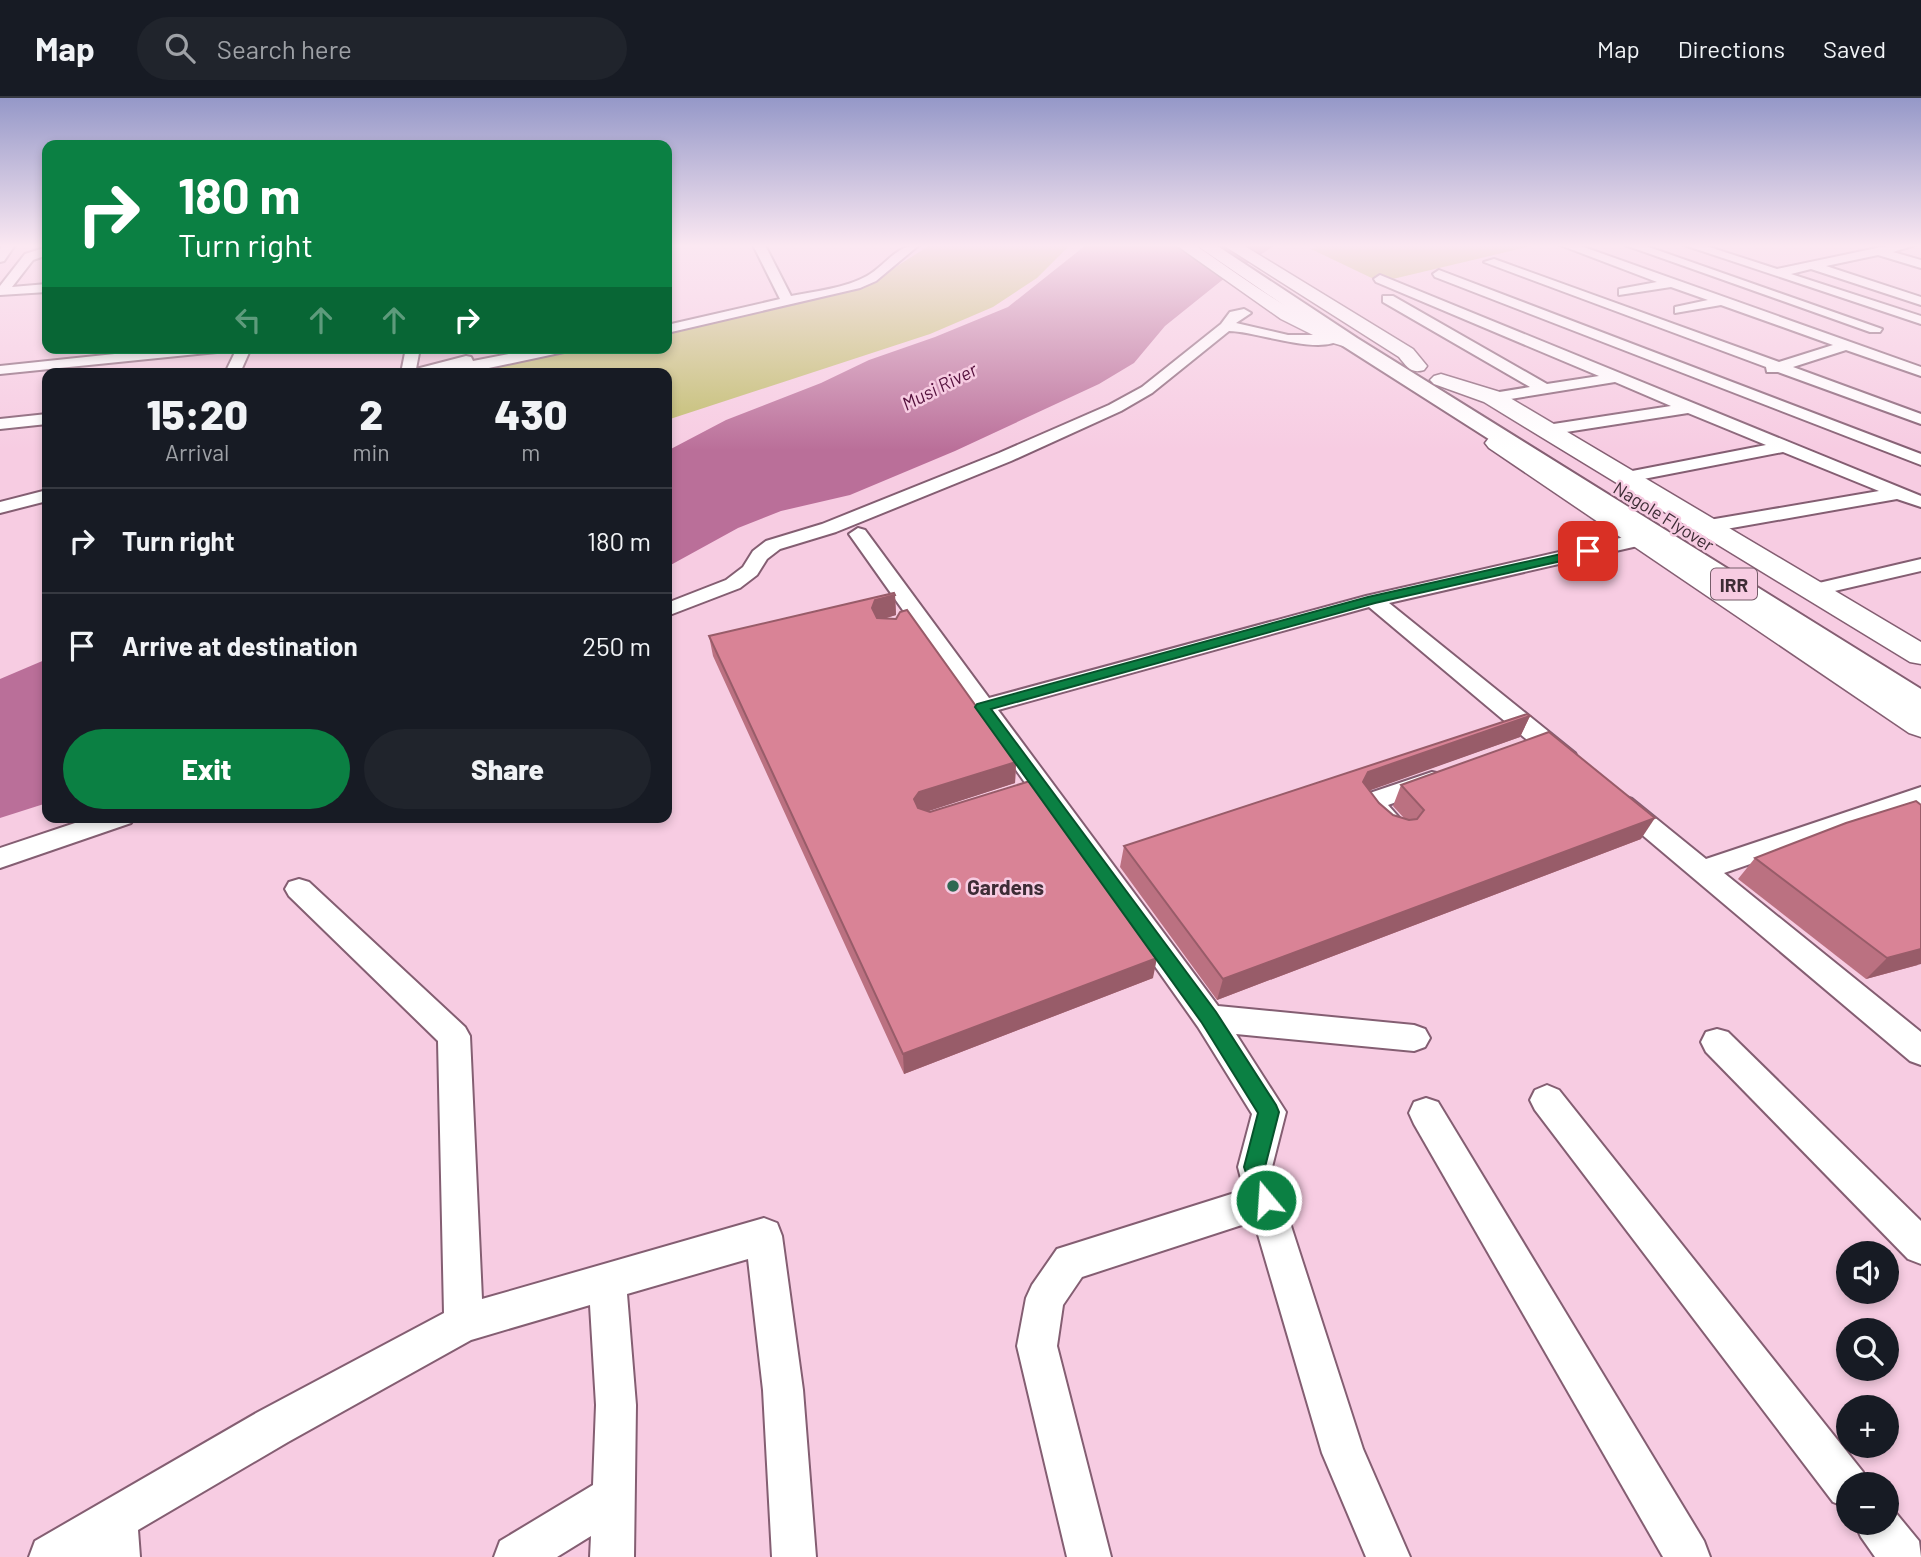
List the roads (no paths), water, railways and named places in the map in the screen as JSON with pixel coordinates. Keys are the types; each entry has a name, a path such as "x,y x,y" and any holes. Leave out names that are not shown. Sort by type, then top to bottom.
{"highway":[{"name":"IRR","path":"1307,313 1342,341 1489,428"},
{"name":"IRR","path":"1326,313 1441,380"},
{"name":"Nagole Flyover","path":"1441,380 1916,692"},
{"name":"Nagole Flyover","path":"1489,428 1916,692"}],"street":[{"path":"672,320 704,313"},
{"path":"672,328 735,313"},
{"path":"672,608 733,584 750,571 760,555 773,545 829,528 1115,408 1147,390 1222,330 1235,315 1244,313"},
{"path":"1287,313 1342,341"},
{"path":"1343,313 1406,353 1418,366"},
{"path":"1423,313 1545,389"},
{"path":"1542,313 1921,460"},
{"path":"1631,313 1921,419"},
{"path":"1756,313 1921,373"},
{"path":"1829,313 1875,329"},
{"path":"1899,313 1920,320"},
{"path":"1460,314 1921,502"},
{"path":"1754,328 1779,321"},
{"path":"1222,330 1253,339 1275,336 1342,341"},
{"path":"1547,430 1681,404 1726,384 1846,346"},
{"path":"0,364 90,354"},
{"path":"0,370 58,357 111,354"},
{"path":"225,368 238,354"},
{"path":"440,368 498,354"},
{"path":"470,368 531,354"},
{"path":"1898,381 1921,373"},
{"path":"1492,397 1616,378"},
{"path":"1441,380 1492,397 1921,655"},
{"path":"0,425 42,420"},
{"path":"0,431 42,427"},
{"path":"1489,428 1494,441 1921,726"},
{"path":"1628,477 1785,446"},
{"path":"0,496 42,485"},
{"path":"1709,526 1899,492"},
{"path":"0,508 42,496"},
{"path":"858,534 905,621 982,707 991,734 1031,790 1209,1018 1269,1112 1255,1167 1343,1453 1388,1557"},
{"path":"982,707 1373,600 1642,539"},
{"path":"1813,590 1921,565"},
{"path":"1373,600 1530,744 1586,775"},
{"path":"1399,831 1370,802 1457,771"},
{"path":"1607,792 1921,1051"},
{"path":"1703,870 1921,796"},
{"path":"0,858 104,823"},
{"path":"299,889 454,1036 464,1323"},
{"path":"1209,1018 1414,1038"},
{"path":"1717,1042 1921,1247"},
{"path":"1547,1100 1836,1472"},
{"path":"1426,1113 1688,1557"},
{"path":"1089,1557 1037,1346 1045,1298 1070,1262 1266,1200"},
{"path":"51,1557 117,1538 273,1427 464,1323 764,1236 783,1390 794,1557"},
{"path":"607,1282 616,1405 612,1557"},
{"path":"516,1557 614,1496"},
{"path":"1886,1535 1903,1557"}],"water":[{"name":"Musi River","path":"993,313 1181,313 1165,326 1134,363 1099,384 955,451 850,495 781,511 738,528 672,564 672,448 726,420 821,383 869,360"},
{"path":"42,661 42,805 0,818 0,679"}],"place":[{"name":"Gardens","path":"953,886"}]}
